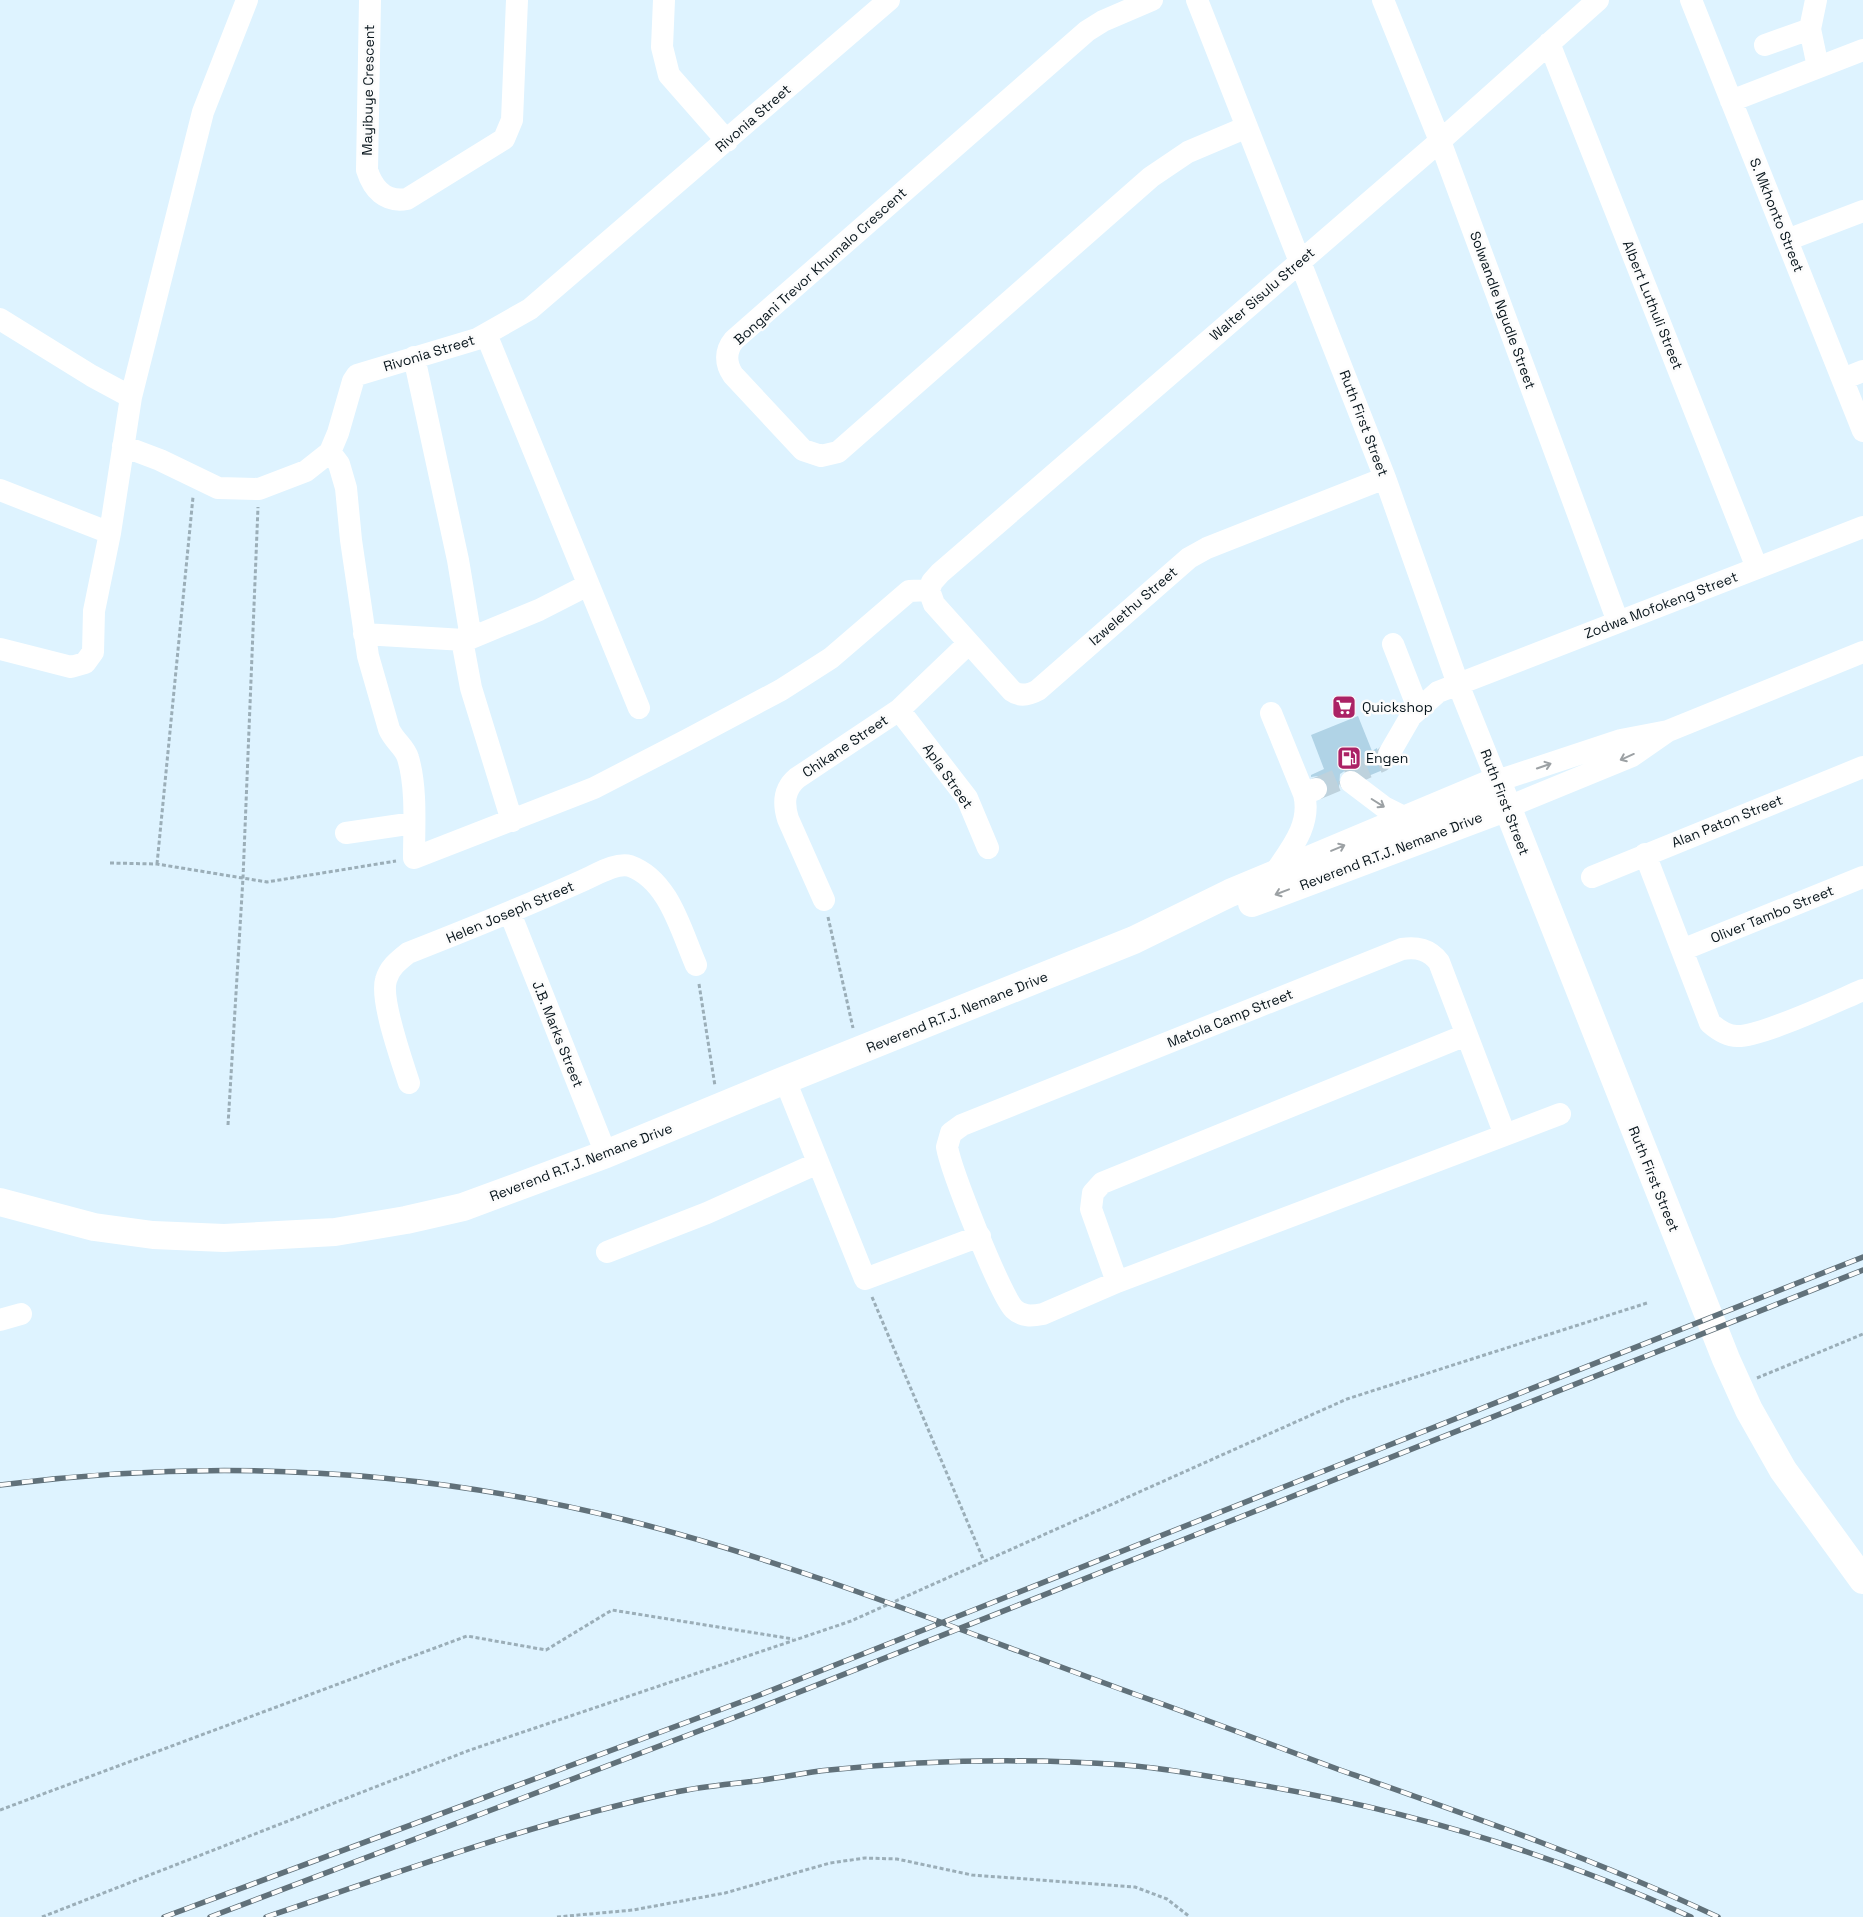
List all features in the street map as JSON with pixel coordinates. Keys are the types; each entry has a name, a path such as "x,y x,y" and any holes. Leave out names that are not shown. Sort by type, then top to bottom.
{"main road":[{"name":"Ruth First Street","path":"1497,782 1681,1248 1738,1386 1782,1470 1863,1580"},
{"name":"Reverend R.T.J. Nemane Drive","path":"0,1202 44,1216 94,1228 153,1235 224,1238 302,1235 372,1227 436,1214 509,1191 606,1154 784,1080 859,1052 1134,940 1230,893 1497,782"},
{"name":"Reverend R.T.J. Nemane Drive","path":"1134,940 1241,907 1508,807"}],"street":[{"path":"0,650 71,667 78,667 85,663 93,652 94,611 110,533 131,397 203,112 247,0"},
{"name":"Mayibuye Crescent","path":"370,0 367,170 376,190 384,196 400,200 415,194 504,139 508,133 512,120 517,0"},
{"path":"664,0 662,47 669,75 727,141"},
{"name":"Rivonia Street","path":"123,446 160,460 218,488 259,489 306,471 330,452 338,433 353,381 357,375 477,339 530,309 889,0"},
{"name":"Bongani Trevor Khumalo Crescent","path":"1152,0 1103,20 1087,31 734,340 727,353 727,360 733,375 802,450 821,456 838,452 1151,177 1188,152 1247,127"},
{"name":"Ruth First Street","path":"1198,0 1385,478 1458,684 1497,782"},
{"name":"Solwandle Ngudle Street","path":"1383,0 1440,140 1618,622"},
{"name":"Walter Sisulu Street","path":"929,590 932,582 940,573 1440,140 1598,0"},
{"name":"S. Mkhonto Street","path":"1691,0 1787,240 1853,375 1863,431"},
{"path":"1816,0 1810,29 1818,67"},
{"path":"1765,45 1810,29"},
{"name":"Albert Luthuli Street","path":"1550,43 1757,568"},
{"path":"1731,101 1863,50"},
{"path":"1787,240 1863,210"},
{"path":"0,319 92,376 131,397"},
{"path":"486,334 639,708"},
{"path":"414,357 458,560 471,688 512,821"},
{"path":"330,452 339,464 346,488 351,540 368,656 389,729 394,740 408,757 414,823 414,858 594,788 781,690 831,658 910,591 929,590"},
{"name":"Izwelethu Street","path":"929,590 934,604 1012,691 1024,695 1033,693 1189,558 1216,545 1385,478"},
{"path":"0,490 110,533"},
{"name":"Zodwa Mofokeng Street","path":"1390,754 1404,726 1418,708 1438,692 1863,527"},
{"path":"364,634 467,639 539,610 588,585"},
{"name":"Chikane Street","path":"824,900 788,819 784,807 786,794 797,778 899,710 969,643"},
{"path":"1393,644 1418,708"},
{"name":"Reverend R.T.J. Nemane Drive","path":"1497,782 1621,740 1668,731 1863,652"},
{"name":"Apla Street","path":"899,710 967,798 988,848"},
{"path":"1271,713 1310,792 1303,827 1274,874"},
{"name":"Reverend R.T.J. Nemane Drive","path":"1508,807 1632,756 1668,731"},
{"name":"Alan Paton Street","path":"1592,877 1863,767"},
{"path":"1351,782 1384,807 1408,819"},
{"path":"346,833 414,823"},
{"path":"1645,854 1710,1023 1728,1035 1743,1036 1756,1033 1863,990"},
{"name":"Helen Joseph Street","path":"409,1083 386,1001 384,986 389,972 396,962 408,954 510,913 608,870 628,866 648,876 666,897 696,965"},
{"name":"Oliver Tambo Street","path":"1682,950 1863,877"},
{"name":"J.B. Marks Street","path":"510,913 606,1154"},
{"name":"Matola Camp Street","path":"1505,1135 1439,962 1433,955 1422,950 1402,949 962,1125 951,1133 947,1148 980,1236 1007,1300 1015,1310 1024,1315 1043,1314 1116,1282 1505,1135 1560,1114"},
{"path":"1116,1282 1091,1209 1093,1193 1102,1183 1466,1035"},
{"path":"784,1080 865,1279 980,1236"},
{"path":"607,1252 707,1213 818,1162"}],"path":[{"path":"157,864 195,477"},
{"path":"228,1125 243,878 259,489"},
{"path":"110,863 157,864 267,882 414,858"},
{"path":"824,900 859,1052"},
{"path":"696,965 718,1109"},
{"path":"865,1279 883,1327 984,1561"},
{"path":"42,1917 470,1750 850,1621 1347,1399 1648,1303"},
{"path":"1738,1386 1863,1334"},
{"path":"0,1810 467,1636 546,1650 612,1610 796,1640"},
{"path":"557,1917 666,1905 752,1886 830,1863 874,1858 897,1859 972,1875 1135,1888 1167,1899 1190,1917"}],"building":[{"path":"1358,716 1372,751 1377,748 1378,761 1383,766 1390,767 1366,777 1353,769 1346,770 1340,774 1339,787 1329,791 1324,779 1318,776 1311,777 1311,775 1324,769 1311,735"}],"tunnel":[{"path":"1347,776 1381,761 1389,754"},
{"path":"1316,789 1347,776 1351,782"}],"railway":[{"path":"164,1917 757,1696 1863,1257"},
{"path":"210,1917 754,1710 1863,1270"},
{"path":"0,1485 158,1472 236,1470 314,1473 393,1479 471,1489 548,1502 626,1520 756,1557 884,1601 1531,1839 1625,1876 1718,1917"},
{"path":"266,1917 521,1832 573,1817 676,1792 829,1770 976,1761 1050,1761 1155,1768 1305,1793 1362,1805 1474,1835 1529,1853 1584,1872 1691,1917"}],"place":[{"name":"Quickshop","path":"1344,707"},
{"name":"Engen","path":"1349,758"}]}
